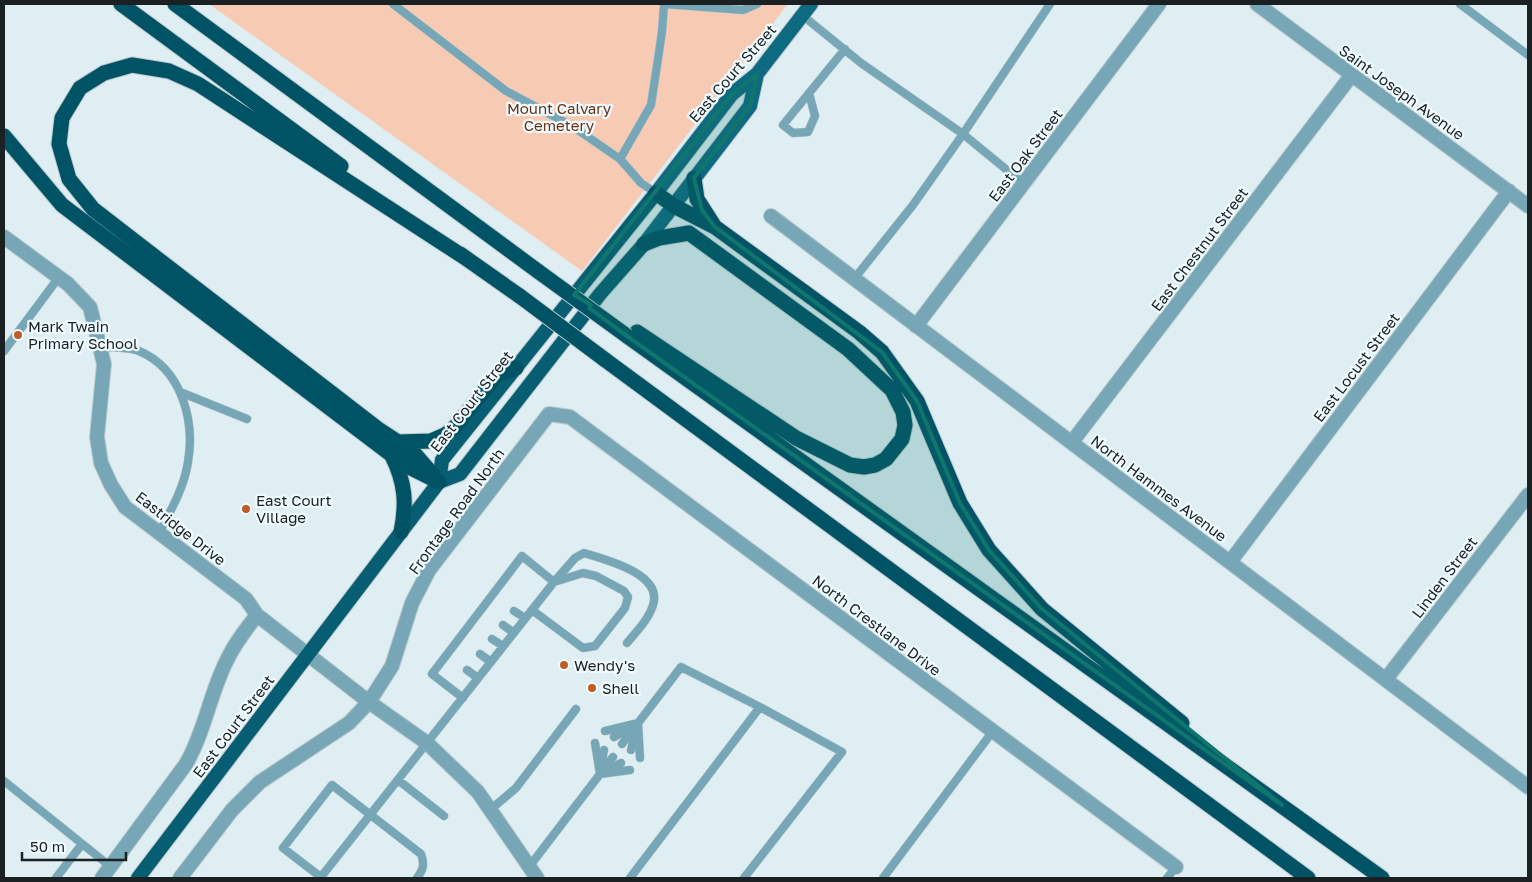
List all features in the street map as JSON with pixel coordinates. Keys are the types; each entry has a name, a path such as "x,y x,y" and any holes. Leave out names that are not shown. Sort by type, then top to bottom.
{"highway":[{"path":"121,4 1308,878"},
{"path":"176,4 558,286 628,331 796,438 850,465 864,467 875,465 886,459 902,439 905,425 904,412 892,390 848,348 689,233 674,206"},
{"path":"467,259 198,84 169,71 132,65 104,73 80,88 62,118 59,144 69,179 93,209 370,423 395,448 406,465 439,482 460,474 600,294 644,244 659,238 689,233"},
{"path":"4,136 62,205 395,448 405,490 405,510 401,532"},
{"path":"694,178 697,199 716,227"},
{"path":"656,192 674,206 716,227 859,332 882,352 917,401 960,503 989,550 1042,608 1282,805"},
{"name":"East Court Street","path":"138,878 439,482 442,460 656,192"},
{"path":"628,331 1382,878"},
{"path":"395,448 431,441 445,435 455,426 497,375 516,368"}],"main road":[{"name":"East Court Street","path":"656,192 732,94 756,74 811,4"},
{"path":"644,244 750,106 756,74"}],"street":[{"name":"East Oak Street","path":"916,326 1159,4"},
{"name":"Saint Joseph Avenue","path":"1257,4 1351,76 1528,206"},
{"name":"East Chestnut Street","path":"1072,442 1351,76"},
{"name":"East Locust Street","path":"1230,562 1508,191"},
{"name":"North Hammes Avenue","path":"771,216 1528,787"},
{"name":"Eastridge Drive","path":"4,238 59,277 90,307 104,364 97,437 101,463 111,485 125,507 246,598 257,615 369,702 427,743 478,792 533,872"},
{"name":"Frontage Road North","path":"180,878 232,810 260,782 350,723 369,702 392,666 412,603 429,570 549,414 557,414"},
{"name":"North Crestlane Drive","path":"557,414 570,417 1176,867"},
{"name":"Linden Street","path":"1386,680 1528,494"},
{"path":"102,878 189,758 196,745 226,661 239,638 257,615"}],"lane":[{"path":"393,4 506,91 572,126 620,159 641,183 656,192"},
{"path":"620,159 651,105 664,4 743,10 757,4"},
{"path":"854,279 913,205 1050,4"},
{"path":"1460,4 1528,55"},
{"path":"802,15 845,49 963,134 1024,184"},
{"path":"809,93 815,116 808,132 792,133 783,125 809,93 845,49"},
{"path":"4,351 59,277"},
{"path":"101,347 139,351 156,362 173,379 180,392 190,436 188,463 180,493 159,533"},
{"path":"180,392 247,419"},
{"path":"416,878 423,870 424,862 421,854 370,815 332,785 283,848 322,878 370,815 554,582 575,558 584,553 643,576 652,584 655,594 653,606 627,643"},
{"path":"463,698 432,674 522,556 554,582"},
{"path":"532,610 583,648 595,646 626,608 628,597 624,591 596,576 583,573 554,582"},
{"path":"492,595 500,601"},
{"path":"481,609 489,615"},
{"path":"514,611 525,618"},
{"path":"470,623 478,629"},
{"path":"503,625 514,632"},
{"path":"459,639 466,644"},
{"path":"492,639 503,646"},
{"path":"447,654 454,660"},
{"path":"480,654 491,662"},
{"path":"622,744 681,667 760,707 842,752 744,878"},
{"path":"467,670 478,678"},
{"path":"630,878 760,707"},
{"path":"490,810 516,788 576,709"},
{"path":"605,731 638,723"},
{"path":"614,737 638,723"},
{"path":"631,750 638,723"},
{"path":"638,723 640,758"},
{"path":"883,878 993,731"},
{"path":"596,743 600,774"},
{"path":"600,774 604,750"},
{"path":"533,872 613,757"},
{"path":"600,774 621,763"},
{"path":"600,774 630,770"},
{"path":"398,780 444,816"},
{"path":"4,781 111,867"},
{"path":"56,878 82,844"},
{"path":"1167,878 1176,867"}],"highlighted area":[{"path":"757,74 750,106 694,178 702,210 715,227 882,352 917,401 960,503 989,550 1042,609 1282,805 627,336 589,308 591,305 574,295 732,94"}],"green space":[{"name":"Mount Calvary Cemetery","path":"209,4 788,4 582,271"}],"place":[{"name":"Mark Twain Primary School","path":"18,335"},
{"name":"East Court Village","path":"246,509"},
{"name":"Wendy's","path":"564,665"},
{"name":"Shell","path":"592,688"}]}
